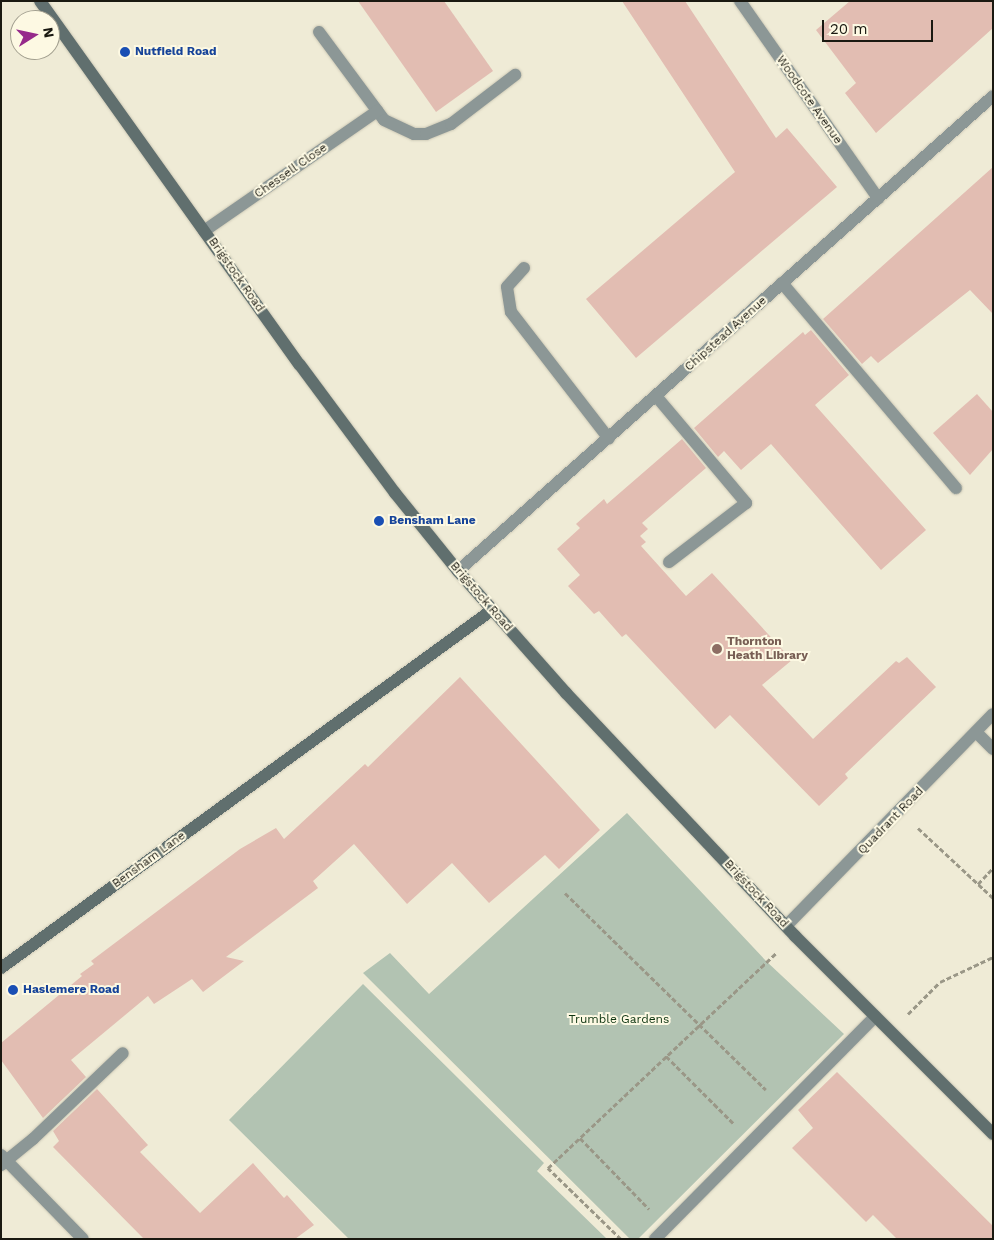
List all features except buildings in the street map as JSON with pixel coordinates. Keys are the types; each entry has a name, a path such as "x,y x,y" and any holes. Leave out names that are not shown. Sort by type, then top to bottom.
{"main road":[{"name":"Brigstock Road","path":"40,1 389,485 458,571 492,610 791,931 992,1132"},
{"name":"Bensham Lane","path":"1,968 492,610"}],"street":[{"name":"Woodcote Avenue","path":"740,1 878,198"},
{"path":"319,32 377,111 399,129 426,134 451,124 516,75"},
{"name":"Chipstead Avenue","path":"458,571 609,439 993,96"},
{"name":"Chessell Close","path":"204,231 377,111"},
{"path":"524,268 508,286 511,312 609,439"},
{"path":"782,283 956,488"},
{"path":"656,396 746,503 669,562"},
{"name":"Quadrant Road","path":"791,931 900,811 993,714"},
{"path":"976,732 993,749"},
{"path":"655,1239 875,1017"},
{"path":"83,1239 3,1160 34,1139 123,1053"}],"path":[{"path":"900,811 993,898"},
{"path":"978,884 993,868"},
{"path":"565,893 768,1092"},
{"path":"621,1239 548,1168 699,1025 791,931"},
{"path":"891,1032 940,982 993,957"},
{"path":"666,1056 752,1141"},
{"path":"580,1138 667,1227"}],"green space":[{"name":"Trumble Gardens","path":"627,813 766,961 844,1034 638,1239 630,1239 363,973 390,953 429,994"},
{"path":"363,984 544,1163 537,1171 607,1239 349,1239 229,1120"}],"place":[{"name":"Nutfield Road","path":"125,52"},
{"name":"Bensham Lane","path":"379,521"},
{"name":"Thornton Heath Library","path":"717,649"},
{"name":"Haslemere Road","path":"13,990"}]}
